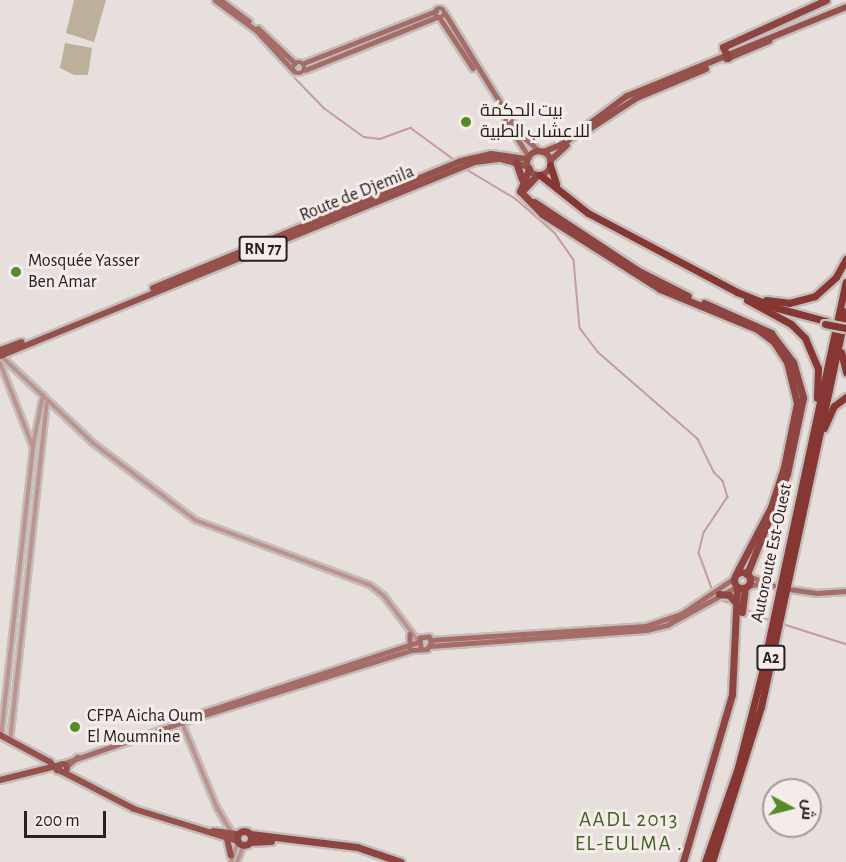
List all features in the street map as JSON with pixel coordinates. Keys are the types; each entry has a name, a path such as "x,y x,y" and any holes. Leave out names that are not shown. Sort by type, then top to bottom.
{"highway":[{"path":"727,56 723,47 826,0"},
{"path":"808,9 833,0"},
{"path":"748,36 752,44"},
{"path":"516,162 522,180 522,196 558,225 660,288 757,329 784,356 796,391 792,432 771,505 735,582 738,607 732,694 686,862"},
{"path":"550,163 559,189"},
{"path":"522,180 529,168"},
{"path":"686,862 734,704 748,575 776,505 801,414 803,398 793,362 765,328 662,284 545,210 524,191 527,181 538,175 588,213 791,324 810,346 818,376 814,428"},
{"path":"656,250 763,303 845,328 840,362 846,372"},
{"path":"724,284 761,299 795,302 824,290 846,259"},
{"name":"Autoroute Est-Ouest","path":"705,862 749,728 846,282"},
{"path":"743,298 826,322"},
{"name":"Autoroute Est-Ouest","path":"712,862 761,707 816,450 845,328 846,311"},
{"path":"816,450 831,412 846,397"},
{"path":"735,582 748,575"},
{"path":"735,582 747,587"},
{"path":"719,594 733,597 738,607"},
{"path":"238,838 336,847 391,862"},
{"path":"238,838 357,847 401,862"}],"main road":[{"path":"215,0 256,30 299,74 437,15 441,8 520,136 541,152 550,163"},
{"path":"221,0 295,63 304,63 445,13"},
{"path":"538,175 611,112 670,81 752,44 846,9"},
{"path":"727,56 846,9"},
{"path":"437,15 528,158 529,168"},
{"path":"294,70 295,63"},
{"path":"304,63 305,70"},
{"path":"0,350 461,161 491,154 528,158 560,145 627,96 670,81"},
{"name":"Route de Djemila","path":"0,356 475,162 516,162 538,175"},
{"path":"748,575 762,583 773,585"},
{"path":"194,719 198,714 420,642 430,646 667,625 735,582"},
{"path":"0,780 58,767 77,757 420,642 562,634 666,622 735,582"},
{"path":"747,587 762,583"},
{"path":"789,589 817,593 846,591"},
{"path":"410,634 410,647"},
{"path":"430,646 431,640"},
{"path":"0,735 134,809 238,838 231,859"}],"street":[{"path":"0,356 108,455 195,520 370,585 384,596 410,634 420,642"},
{"path":"0,363 33,447"},
{"path":"3,369 11,365"},
{"path":"0,735 33,447 37,439 43,395"},
{"path":"10,741 48,399"},
{"path":"182,723 224,823 238,838 237,862"},
{"path":"224,823 238,838"},
{"path":"231,859 238,838"}],"shaded area":[{"path":"74,0 106,0 94,42 66,33"},
{"path":"65,43 92,48 88,75 74,75 60,68"}],"waterway":[{"path":"295,78 324,108 364,137 380,139 411,128 456,161"},
{"path":"464,168 516,199 555,233 574,260 580,328 598,352 698,439 714,472 723,481 728,497 704,533 699,553 713,591"},
{"path":"721,600 732,604"},
{"path":"745,609 769,620"},
{"path":"786,625 846,644"}],"place":[{"name":"بيت الحكمة للاعشاب الطبية","path":"466,122"},
{"name":"Mosquée Yasser Ben Amar","path":"16,272"},
{"name":"CFPA Aicha Oum El Moumnine","path":"75,727"}],"district":[{"name":"AADL 2013 EL-EULMA .","path":"629,832"}]}
